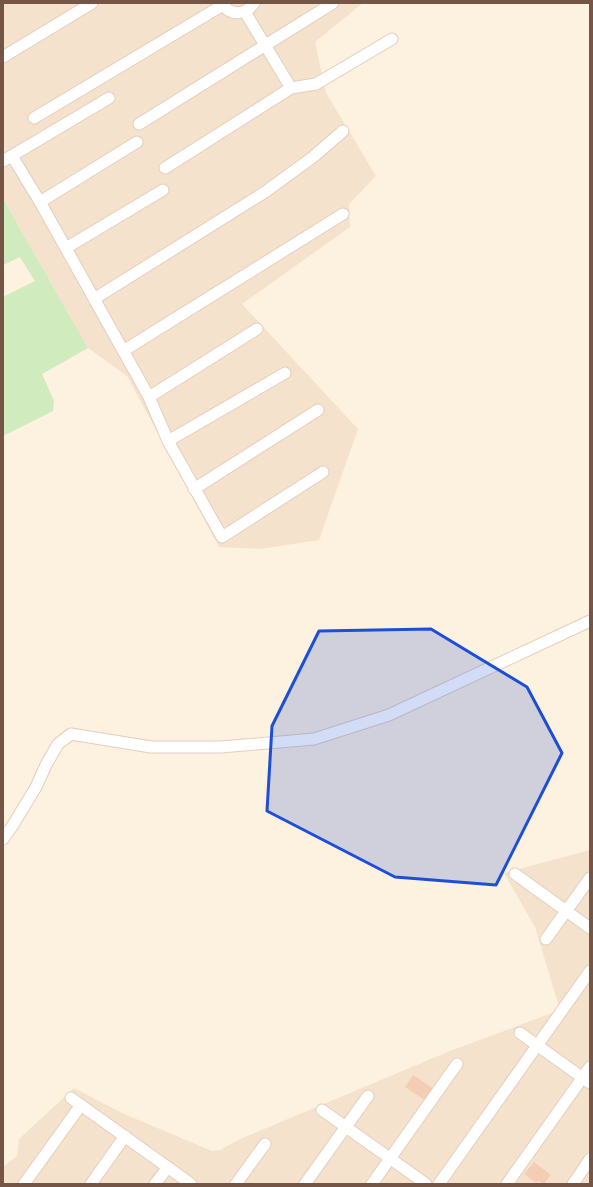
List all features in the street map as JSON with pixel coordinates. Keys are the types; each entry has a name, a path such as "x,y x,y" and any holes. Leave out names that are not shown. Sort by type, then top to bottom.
{"street":[{"path":"3,57 92,3"},
{"path":"34,118 223,4 233,13 239,13 245,12 254,3"},
{"path":"139,124 333,3"},
{"path":"245,12 291,88"},
{"path":"165,168 291,88 316,84 392,38"},
{"path":"109,98 8,158 40,202 124,351 149,398 168,441 194,489 222,537 323,472"},
{"path":"94,299 265,192 313,158 343,131"},
{"path":"40,202 137,142"},
{"path":"66,248 163,190"},
{"path":"124,351 343,214"},
{"path":"149,398 257,329"},
{"path":"168,441 285,374"},
{"path":"194,489 318,410"},
{"path":"3,839 36,787 58,744 71,734 151,747 221,747 314,739 389,715 590,621"},
{"path":"515,874 590,928"},
{"path":"546,939 590,878"},
{"path":"439,1184 590,971"},
{"path":"520,1033 586,1080"},
{"path":"372,1184 457,1064"},
{"path":"507,1184 586,1080 590,1068"},
{"path":"305,1184 368,1096"},
{"path":"71,1098 191,1184"},
{"path":"24,1184 82,1105"},
{"path":"322,1110 426,1184"},
{"path":"91,1184 125,1136"},
{"path":"236,1184 265,1144"},
{"path":"573,1184 590,1160"},
{"path":"155,1184 168,1167"}],"highlighted area":[{"path":"431,629 527,687 562,753 496,885 395,877 267,811 272,726 319,631"}],"shaded area":[{"path":"3,3 363,3 315,42 326,93 376,176 349,204 350,227 242,304 358,429 319,540 260,549 219,547 127,376 88,348 3,199"},
{"path":"590,850 590,1184 3,1184 3,1167 17,1156 19,1139 74,1088 122,1113 212,1151 220,1150 238,1140 450,1051 560,1010 535,927 504,873"}],"green space":[{"path":"3,199 88,348 42,374 54,401 53,411 3,436 3,297 35,281 20,257 3,265"}],"building":[{"path":"413,1075 434,1089 426,1101 405,1087"},
{"path":"534,1162 551,1175 544,1184 538,1181 536,1183 524,1174"}]}
